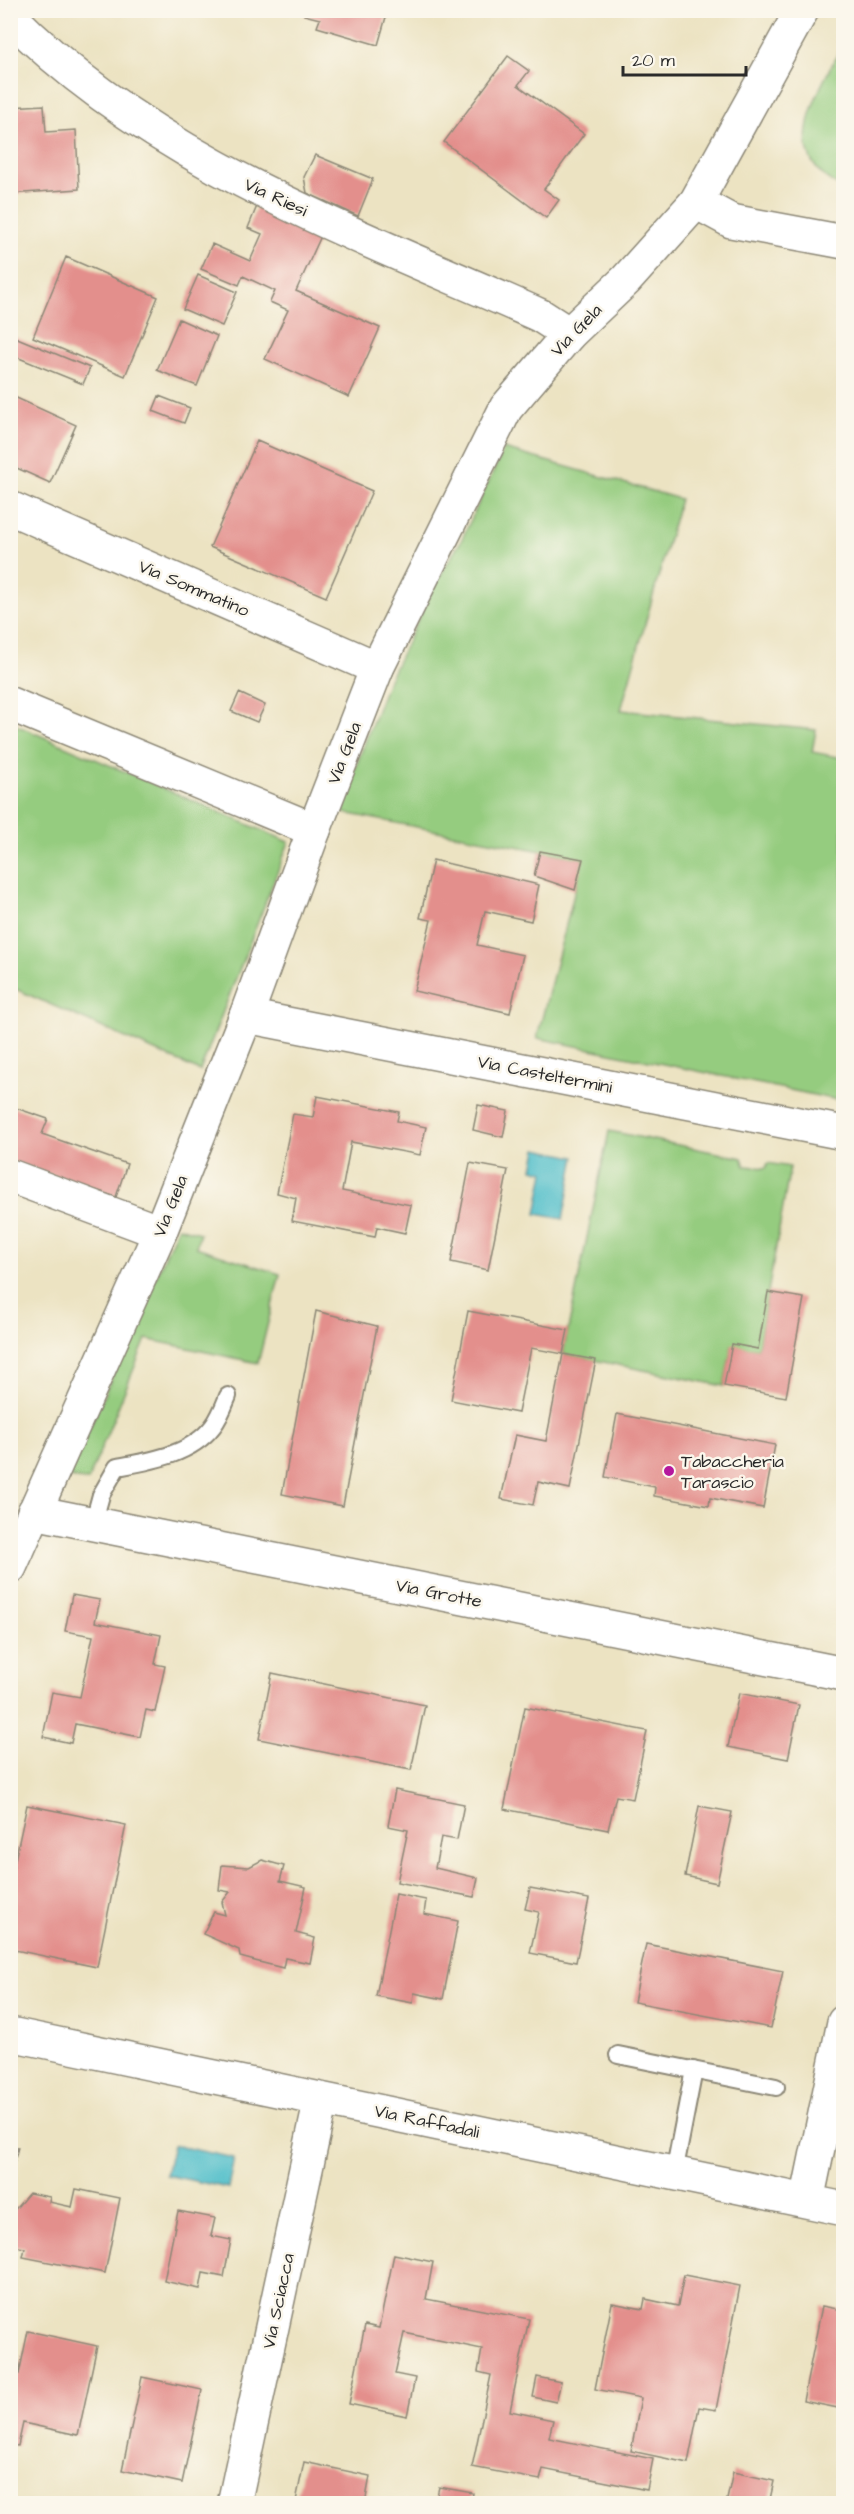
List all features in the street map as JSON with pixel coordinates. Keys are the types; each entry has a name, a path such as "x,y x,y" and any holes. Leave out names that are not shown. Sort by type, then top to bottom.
{"street":[{"name":"Via Gela","path":"10,1567 160,1232 246,1016 314,830 377,668 506,408 569,334 626,280 696,202 802,10"},
{"name":"Via Riesi","path":"10,16 110,103 224,172 542,316 569,334"},
{"path":"696,202 731,221 843,242"},
{"name":"Via Sommatino","path":"10,508 377,668"},
{"path":"10,704 314,830"},
{"name":"Via Casteltermini","path":"246,1016 843,1133"},
{"path":"10,1176 160,1232"},
{"name":"Via Grotte","path":"34,1512 843,1674"},
{"path":"807,2201 843,2022"},
{"name":"Via Raffadali","path":"10,2034 843,2209"},
{"name":"Via Sciacca","path":"234,2504 321,2099"}],"lane":[{"path":"93,1524 101,1495 117,1467 148,1462 186,1449 213,1426 228,1396"},
{"path":"618,2055 776,2087"},
{"path":"674,2173 694,2070"}],"green space":[{"path":"843,44 844,188 822,175 811,159 806,141 808,122 814,102"},
{"path":"504,449 680,499 621,710 816,730 812,752 843,758 843,1101 537,1038 583,859 339,812 386,686 435,584 461,541"},
{"path":"11,723 289,842 200,1071 11,987"},
{"path":"609,1131 742,1158 745,1166 766,1168 768,1163 790,1167 758,1349 732,1345 724,1386 563,1354"},
{"path":"178,1227 200,1233 196,1247 280,1274 258,1363 146,1339 88,1481 68,1477"}],"water":[{"path":"537,1149 575,1157 563,1219 536,1214 544,1172 533,1169"},
{"path":"173,2145 234,2158 228,2188 166,2175"}],"building":[{"path":"305,10 388,10 378,45 317,27 320,19 304,15"},
{"path":"508,56 529,71 518,85 584,134 544,189 559,200 546,218 444,142"},
{"path":"44,105 46,132 76,130 79,189 10,194 10,107"},
{"path":"315,155 373,179 358,216 307,193 304,177"},
{"path":"257,206 321,236 296,291 380,328 349,397 265,359 288,310 270,302 275,291 243,276 239,285 201,269 212,244 250,261 262,234 248,228"},
{"path":"66,257 158,297 125,376 33,337"},
{"path":"198,275 237,292 222,326 183,309"},
{"path":"179,319 217,336 197,386 157,370"},
{"path":"10,335 90,368 83,384 14,356 10,363"},
{"path":"10,395 76,425 50,483 10,465"},
{"path":"159,396 190,408 184,423 153,411"},
{"path":"257,441 372,491 326,597 210,547"},
{"path":"239,693 265,705 257,722 231,711"},
{"path":"540,851 583,859 575,890 534,876"},
{"path":"433,860 539,885 531,921 485,911 477,945 523,955 510,1013 414,991 431,920 420,918"},
{"path":"317,1096 399,1112 397,1121 426,1127 420,1155 351,1142 342,1191 411,1205 405,1233 377,1227 375,1237 292,1221 296,1198 277,1193 293,1114 313,1117"},
{"path":"478,1105 508,1111 503,1137 473,1130"},
{"path":"10,1106 48,1119 42,1134 127,1164 116,1197 10,1161"},
{"path":"470,1163 508,1170 488,1270 451,1262"},
{"path":"768,1292 804,1298 786,1397 724,1386 732,1344 758,1349"},
{"path":"316,1311 377,1326 343,1506 282,1494"},
{"path":"468,1311 568,1330 563,1354 531,1348 518,1413 451,1400"},
{"path":"563,1354 596,1360 570,1489 538,1482 533,1505 501,1499 515,1435 546,1441"},
{"path":"617,1414 775,1445 763,1508 710,1498 709,1506 654,1496 655,1487 605,1477"},
{"path":"72,1595 100,1600 95,1622 161,1635 155,1664 165,1666 155,1712 146,1710 140,1737 75,1724 71,1743 43,1737 52,1692 80,1697 93,1636 65,1631"},
{"path":"272,1673 425,1705 411,1770 259,1739"},
{"path":"739,1693 799,1705 788,1759 728,1747"},
{"path":"525,1707 647,1731 633,1799 616,1796 608,1830 504,1809"},
{"path":"395,1790 464,1804 457,1840 441,1837 435,1868 478,1878 474,1897 397,1882 408,1830 388,1826"},
{"path":"27,1805 126,1825 97,1967 10,1949 10,1883"},
{"path":"699,1806 732,1812 717,1883 685,1876"},
{"path":"262,1860 284,1866 280,1881 306,1887 296,1933 315,1938 310,1963 285,1958 283,1968 240,1957 239,1950 203,1934 214,1912 225,1915 222,1902 230,1892 219,1890 222,1865 249,1867"},
{"path":"530,1888 589,1899 576,1962 530,1953 539,1912 525,1909"},
{"path":"396,1894 426,1900 424,1914 458,1921 443,1999 414,1993 413,2003 376,1996"},
{"path":"646,1944 783,1971 771,2028 634,2002"},
{"path":"10,2145 18,2147 11,2176 10,2176"},
{"path":"76,2189 120,2198 105,2273 23,2257 25,2248 10,2246 11,2214 29,2193 50,2197 49,2202 72,2207"},
{"path":"178,2211 215,2218 211,2236 231,2240 224,2277 203,2273 200,2289 164,2281"},
{"path":"394,2254 433,2262 426,2299 529,2319 510,2411 553,2420 549,2438 653,2459 647,2490 543,2469 540,2480 472,2467 491,2375 478,2372 482,2349 404,2333 395,2374 415,2378 407,2416 349,2404 365,2325 379,2328"},
{"path":"684,2275 740,2286 716,2410 699,2407 688,2463 631,2451 641,2398 595,2389 612,2303 643,2309 645,2299 678,2306"},
{"path":"822,2306 843,2310 843,2409 803,2401"},
{"path":"28,2331 97,2346 78,2435 23,2423 18,2446 10,2445 10,2372 19,2374"},
{"path":"142,2377 202,2390 182,2483 122,2470"},
{"path":"537,2377 561,2382 556,2402 533,2397"},
{"path":"304,2462 370,2476 365,2504 305,2504 296,2501"},
{"path":"733,2472 774,2481 769,2504 726,2504"},
{"path":"439,2487 473,2493 471,2504 435,2504"}],"place":[{"name":"Tabaccheria Tarascio","path":"669,1471"}]}
